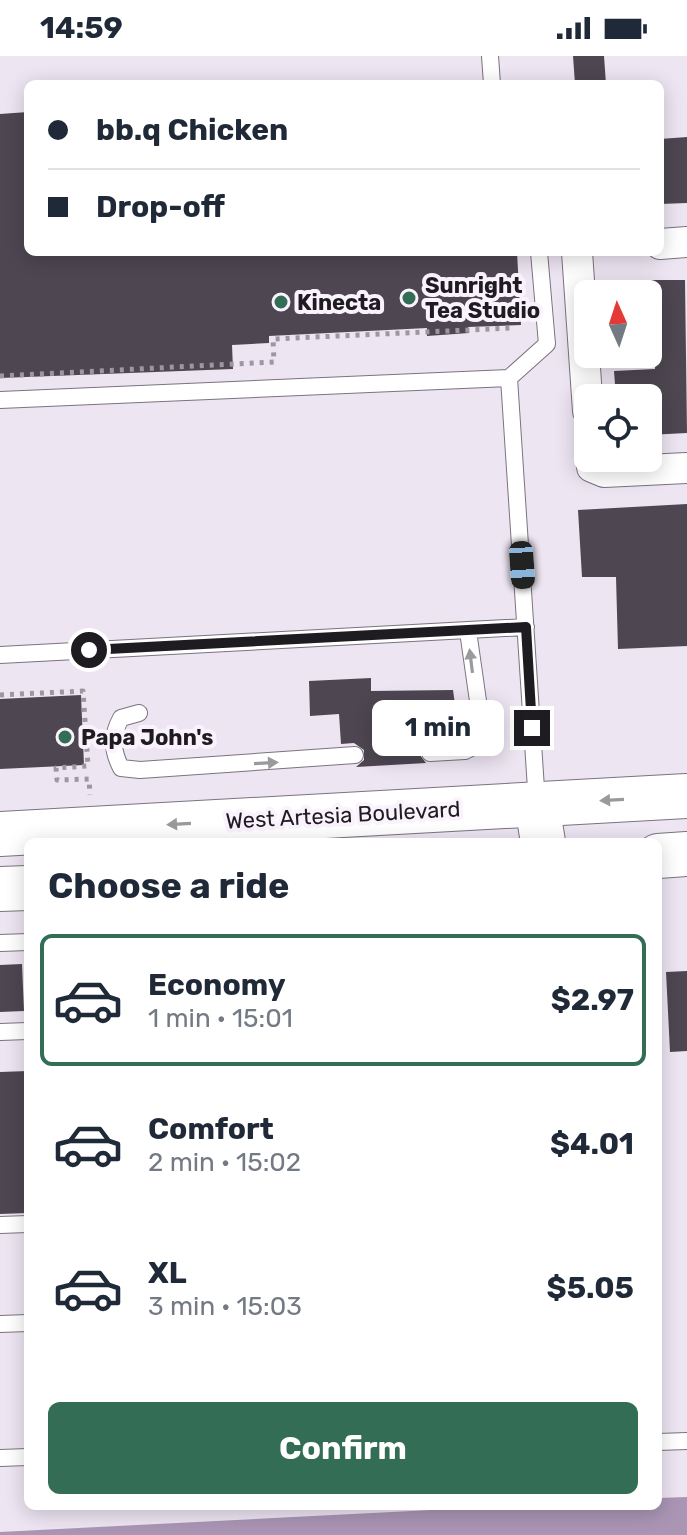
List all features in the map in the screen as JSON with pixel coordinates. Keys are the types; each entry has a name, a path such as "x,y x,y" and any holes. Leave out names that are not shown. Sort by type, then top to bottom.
{"main road":[{"name":"West Artesia Boulevard","path":"0,834 540,823 687,796"},
{"path":"662,856 687,854"},
{"path":"0,889 24,888"}],"street":[{"path":"664,244 687,242"},
{"path":"577,256 586,384"},
{"path":"662,469 687,468"}],"lane":[{"path":"490,56 492,80"},
{"path":"0,400 509,378 547,344 539,256"},
{"path":"509,378 540,823"},
{"path":"0,655 526,627"},
{"path":"430,753 465,751 479,744 482,729 468,631"},
{"path":"139,713 121,718 114,731 114,753 121,768 170,769 355,755"},
{"path":"0,943 24,942"},
{"path":"0,1032 24,1031"},
{"path":"0,1225 24,1224"},
{"path":"0,1234 24,1233"},
{"path":"0,1324 24,1322"},
{"path":"662,1442 687,1441"},
{"path":"0,1458 24,1457"}],"path":[{"path":"0,376 274,362 273,339 512,328"},
{"path":"0,695 83,691 90,795"},
{"path":"88,766 56,768 57,780 89,779"}],"shaded area":[{"path":"687,1497 687,1535 0,1535 0,1532 432,1510 662,1510 662,1498"}],"building":[{"path":"573,56 604,56 606,80 575,80"},
{"path":"24,112 24,256 517,256 521,325 468,327 469,333 427,336 427,328 269,336 269,343 232,345 233,369 0,378 0,114"},
{"path":"687,137 687,203 664,204 664,139"},
{"path":"662,280 685,280 687,433 662,434 662,384 615,384 614,371 662,368"},
{"path":"687,504 687,646 618,649 616,577 582,577 578,510"},
{"path":"371,678 371,691 453,690 460,740 423,744 419,754 426,763 356,767 364,760 364,750 354,743 341,744 339,714 310,716 309,681"},
{"path":"81,695 84,765 0,769 0,699"},
{"path":"22,964 24,1011 0,1012 0,965"},
{"path":"687,971 687,1051 670,1052 666,972"},
{"path":"24,1071 24,1213 0,1214 0,1072"}],"place":[{"name":"Sunright Tea Studio","path":"409,298"},
{"name":"Kinecta","path":"281,302"},
{"name":"Papa John's","path":"65,737"}],"route":[{"path":"89,650 526,627 532,728"}]}
